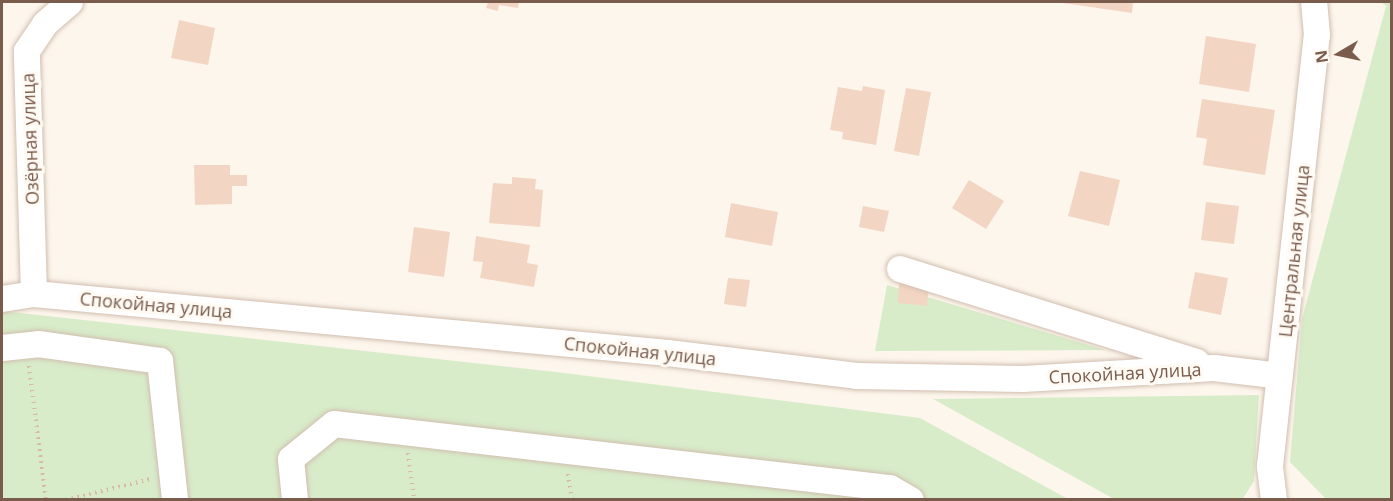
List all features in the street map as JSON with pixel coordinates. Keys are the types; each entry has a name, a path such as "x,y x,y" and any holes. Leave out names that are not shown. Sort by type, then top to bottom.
{"street":[{"name":"Озёрная улица","path":"34,294 27,51 45,24 70,2"},
{"name":"Центральная улица","path":"1274,500 1270,466 1317,35 1314,2"},
{"path":"900,269 1214,368"},
{"name":"Спокойная улица","path":"2,299 34,294 668,353 857,376 1023,379 1214,368 1280,376"},
{"path":"14,347 160,361 175,500"},
{"path":"295,500 291,459 334,424 890,488 910,500"}],"path":[{"path":"14,347 46,500"},
{"path":"405,433 414,500"},
{"path":"66,500 172,473"}],"green space":[{"path":"1381,2 1392,2 1391,499 1326,499 1290,462 1302,319 1386,6"},
{"path":"887,285 1105,350 875,351"},
{"path":"2,311 556,372 920,418 1068,499 2,500"},
{"path":"1259,395 1254,481 1242,500 1114,499 933,399"}],"building":[{"path":"488,2 519,2 518,8 499,5 498,11 486,8"},
{"path":"1056,2 1133,2 1132,13"},
{"path":"179,20 215,28 208,65 171,58"},
{"path":"1206,36 1256,44 1249,92 1199,84"},
{"path":"863,86 885,90 876,145 842,139 843,132 830,130 838,87 862,91"},
{"path":"906,88 931,92 919,156 894,151"},
{"path":"1202,99 1275,110 1265,175 1203,165 1207,139 1196,137"},
{"path":"194,165 230,165 230,175 247,175 247,186 232,186 232,204 195,205"},
{"path":"1080,171 1120,180 1109,226 1068,216"},
{"path":"512,177 536,179 535,189 543,190 540,227 489,223 493,183 512,184"},
{"path":"969,180 1004,201 986,229 952,208"},
{"path":"1206,202 1239,206 1234,244 1201,240"},
{"path":"731,203 778,212 772,246 725,237"},
{"path":"863,206 889,211 884,232 859,227"},
{"path":"414,227 450,232 444,277 408,272"},
{"path":"476,236 530,245 527,263 538,265 534,287 480,278 483,262 473,261"},
{"path":"1195,272 1228,278 1221,315 1188,308"},
{"path":"728,278 750,280 746,307 724,304"},
{"path":"899,283 929,285 927,306 898,303"}]}
